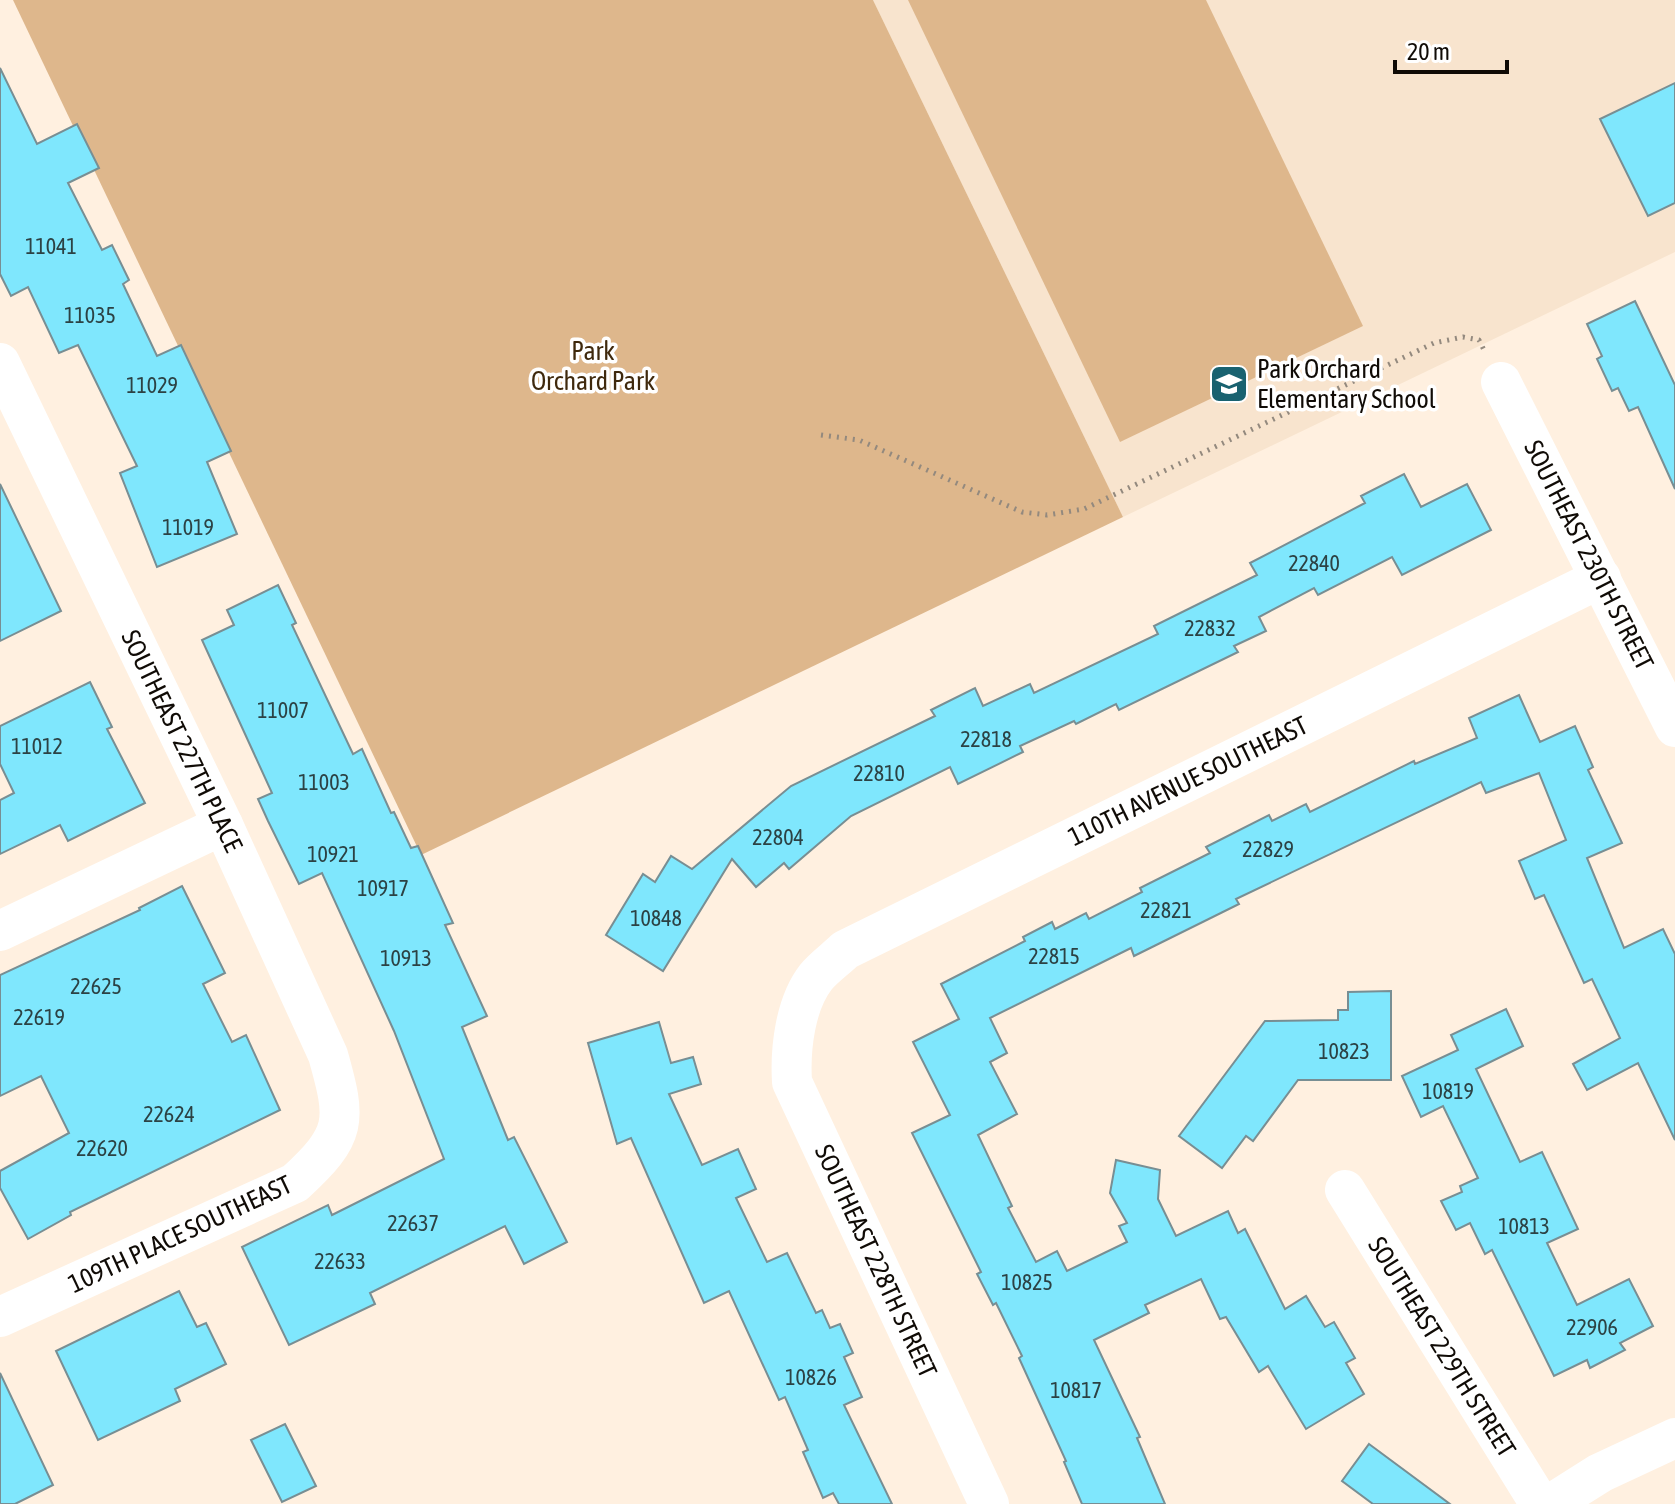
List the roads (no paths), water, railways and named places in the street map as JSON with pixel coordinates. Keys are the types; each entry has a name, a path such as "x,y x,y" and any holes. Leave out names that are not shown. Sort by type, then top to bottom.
{"street":[{"name":"SOUTHEAST 227TH PLACE","path":"0,363 223,825 328,1055 339,1093 340,1127"},
{"name":"SOUTHEAST 230TH STREET","path":"1501,382 1675,727"},
{"name":"110TH AVENUE SOUTHEAST","path":"800,1012 815,978 845,950 1601,578"},
{"path":"0,931 223,825"},
{"name":"SOUTHEAST 228TH STREET","path":"800,1012 791,1056 792,1082 989,1504"},
{"name":"109TH PLACE SOUTHEAST","path":"0,1317 295,1183 324,1156 340,1127"},
{"name":"SOUTHEAST 229TH STREET","path":"1345,1190 1540,1504"},
{"path":"1551,1504 1600,1473 1675,1438"}],"place":[{"name":"Park Orchard Elementary School","path":"1229,384"}],"park label":[{"name":"Park Orchard Park","path":"593,366"}]}
